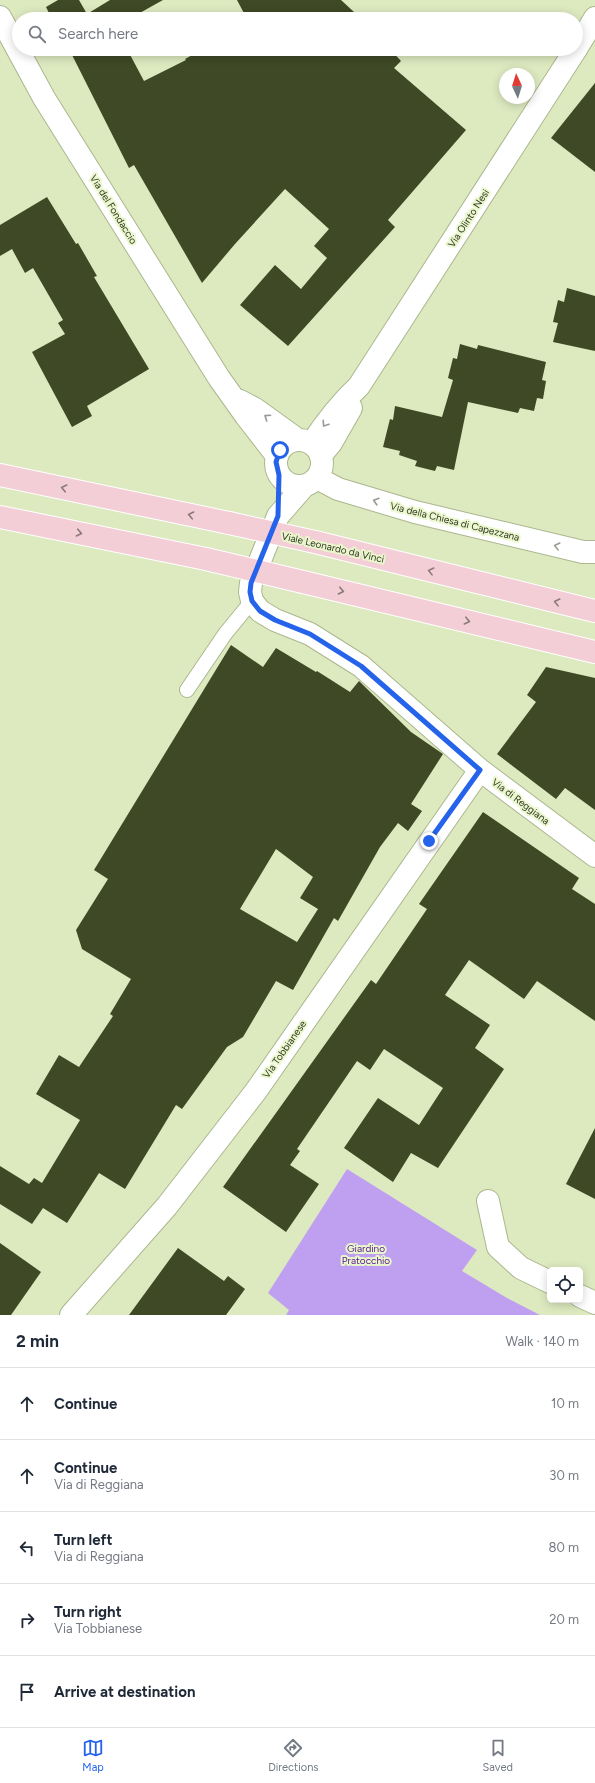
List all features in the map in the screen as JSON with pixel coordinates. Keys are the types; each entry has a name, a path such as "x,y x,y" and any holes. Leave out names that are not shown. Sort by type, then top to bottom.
{"highway":[{"name":"Viale Leonardo da Vinci","path":"0,475 315,542 595,611"},
{"path":"0,517 206,559 595,652"}],"street":[{"name":"Via del Fondaccio","path":"0,18 12,40"},
{"name":"Via Olinto Nesi","path":"583,38 595,18"},
{"name":"Via del Fondaccio","path":"21,56 44,98 220,378 278,465"},
{"name":"Via Olinto Nesi","path":"310,446 331,443 354,403 359,386 572,56"},
{"name":"Via del Fondaccio","path":"234,397 255,409 310,446"},
{"path":"252,601 250,592 252,579 278,516 321,471 323,463 310,446 285,444 280,450 278,465 278,516"},
{"path":"278,465 289,484 310,482"},
{"name":"Via della Chiesa di Capezzana","path":"310,482 415,512 583,552 595,552"},
{"name":"Via di Reggiana","path":"252,601 260,611 275,620 310,634 361,666 480,770 595,856"},
{"name":"Via Tobbianese","path":"71,1315 167,1206 256,1091 480,770"},
{"path":"488,1201 498,1247 521,1268 547,1281"},
{"path":"583,1297 595,1303"}],"lane":[{"path":"187,690 225,634 252,601"}],"green space":[{"name":"Giardino Pratocchio","path":"347,1169 477,1250 462,1271 507,1298 540,1315 286,1315 289,1310 268,1293"}],"building":[{"path":"58,0 79,0 86,12 48,12 46,7"},
{"path":"110,0 163,0 142,12 90,12"},
{"path":"237,0 341,0 354,12 243,12"},
{"path":"73,56 131,56 144,81 186,60 185,59 190,56 396,56 401,61 394,68 466,130 388,220 395,227 288,346 240,305 275,265 301,289 327,258 314,246 329,229 285,189 202,283 134,165 129,168"},
{"path":"595,83 595,172 551,138"},
{"path":"47,197 76,244 78,243 97,276 94,277 149,369 87,406 92,416 72,427 32,352 65,334 58,323 63,320 33,268 25,273 12,249 0,256 0,225"},
{"path":"567,288 595,296 595,351 553,342 558,323 553,322 558,300 564,302"},
{"path":"460,344 477,349 478,345 546,362 542,380 546,381 543,399 537,398 534,411 520,408 518,413 468,402 454,470 437,466 435,471 415,466 417,461 399,455 400,451 383,447 390,419 393,420 395,406 442,417 453,380 448,378 453,358 457,359"},
{"path":"231,645 263,667 276,648 350,692 359,681 411,732 443,754 411,804 422,811 408,831 398,823 380,847 338,921 334,918 293,990 276,981 243,1037 227,1047 182,1109 176,1105 125,1189 99,1173 67,1223 43,1208 32,1224 0,1204 0,1166 29,1184 34,1178 42,1183 80,1120 36,1094 59,1055 79,1067 113,1016 110,1014 131,979 82,949 76,930 108,879 94,870","holes":["276,849 313,877 300,898 318,909 297,942 240,909"]},
{"path":"546,667 595,678 595,810 565,788 556,799 497,754 536,702 527,695"},
{"path":"483,812 579,878 572,889 595,904 595,1021 537,981 524,999 469,960 445,995 490,1025 475,1048 504,1069 438,1168 411,1153 393,1182 344,1148 378,1098 419,1125 443,1088 384,1049 370,1070 357,1061 297,1149 300,1151 290,1165 319,1184 286,1232 223,1187 371,980 376,984 427,909 419,904"},
{"path":"595,1128 595,1199 566,1184"},
{"path":"0,1243 41,1272 11,1315 0,1315"},
{"path":"178,1248 224,1281 228,1276 245,1289 226,1315 129,1315"}],"route":[{"path":"280,450 276,462 279,475 278,516 251,583 250,592 252,601 260,611 275,620 310,634 361,666 480,770 429,841"}]}
